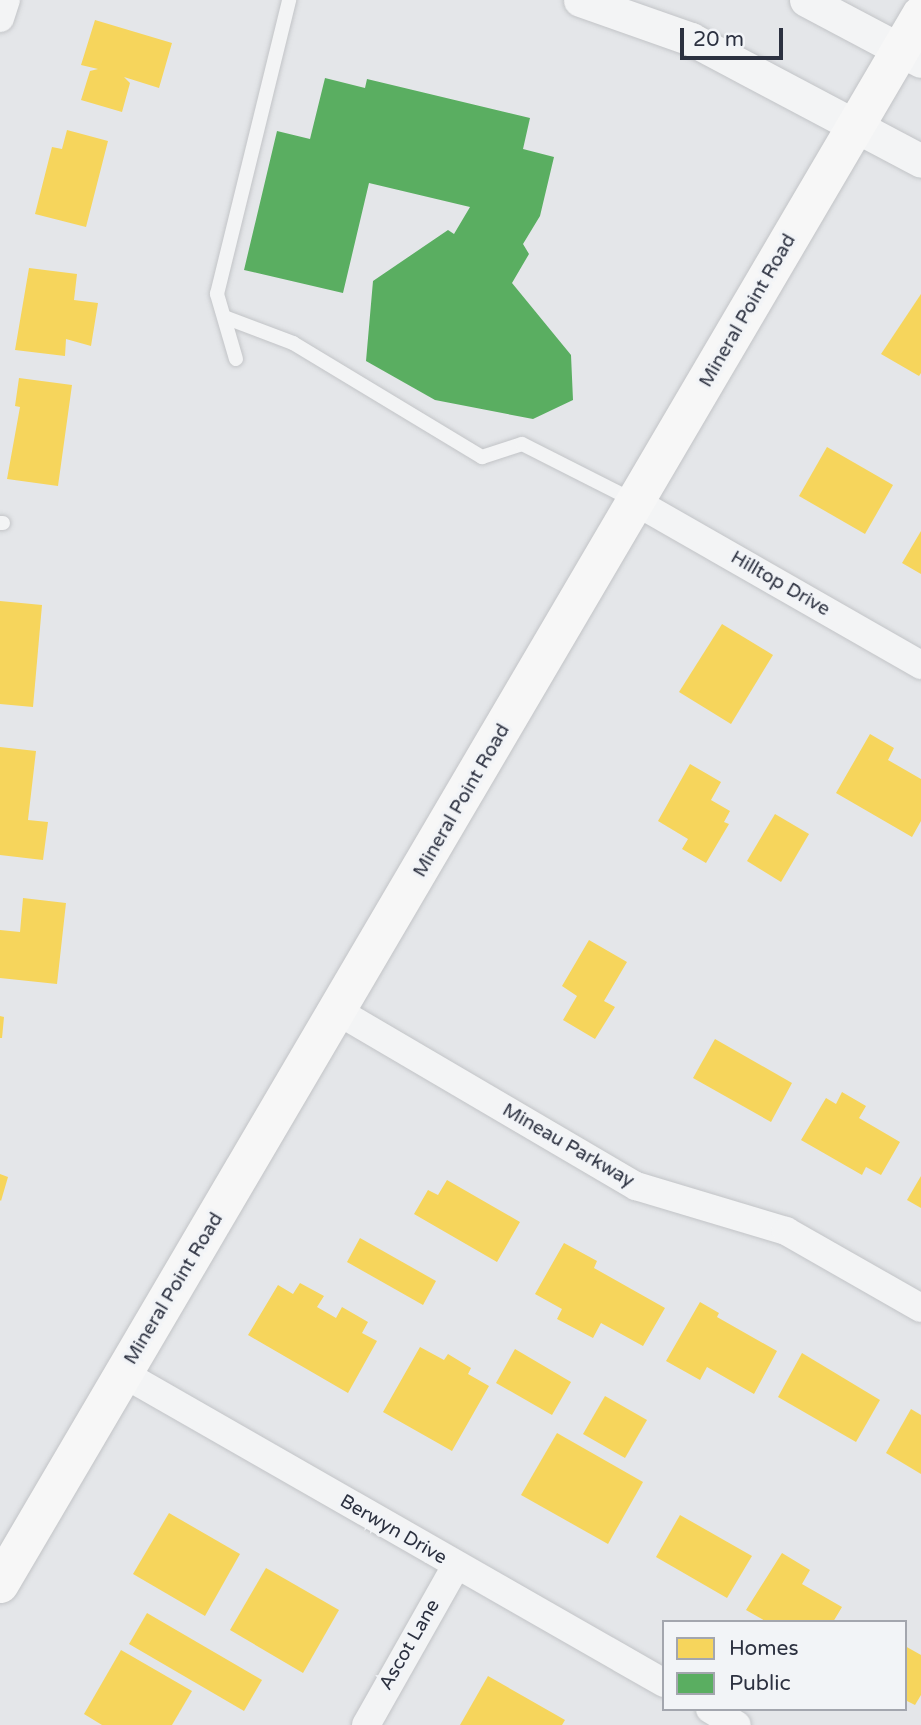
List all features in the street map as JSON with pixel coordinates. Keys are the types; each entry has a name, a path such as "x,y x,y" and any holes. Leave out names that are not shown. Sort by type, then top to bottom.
{"main road":[{"name":"Mineral Point Road","path":"0,1584 638,503 855,127 911,55 921,15"}],"street":[{"path":"0,18 6,0"},
{"path":"580,0 691,40 921,162"},
{"path":"806,0 911,55"},
{"name":"Hilltop Drive","path":"638,503 921,665"},
{"name":"Mineau Parkway","path":"339,1012 636,1186 786,1231 921,1308"},
{"name":"Berwyn Drive","path":"124,1374 662,1682"},
{"name":"Ascot Lane","path":"366,1725 456,1566"},
{"path":"713,1711 737,1725"}],"lane":[{"path":"236,359 227,318 217,294 289,0"},
{"path":"227,318 293,344 482,457 522,444 638,503"}],"building: Homes":[{"path":"95,20 172,43 159,88 124,77 130,83 122,112 81,100 90,71 98,69 81,65"},
{"path":"67,130 108,141 86,227 35,214 52,147 62,149"},
{"path":"29,268 77,274 74,300 98,303 91,346 66,339 65,356 15,350"},
{"path":"921,294 921,373 919,376 881,354"},
{"path":"19,378 72,385 58,486 7,479 20,407 15,406"},
{"path":"827,447 893,485 865,534 799,496"},
{"path":"921,531 921,574 902,563"},
{"path":"0,601 42,605 33,707 0,704"},
{"path":"722,624 773,655 731,724 679,692"},
{"path":"870,734 894,748 888,760 921,779 921,821 912,837 836,793"},
{"path":"0,747 36,751 28,820 48,822 43,860 0,855"},
{"path":"690,764 721,782 711,800 730,811 724,822 729,824 706,863 682,849 688,839 658,821"},
{"path":"775,814 809,834 781,882 747,861"},
{"path":"23,898 66,903 57,984 0,978 0,930 20,932"},
{"path":"589,940 627,962 604,1001 615,1007 595,1039 563,1020 577,996 562,986"},
{"path":"0,1016 4,1017 2,1038 0,1038"},
{"path":"715,1039 792,1083 771,1122 693,1078"},
{"path":"842,1092 866,1106 859,1118 900,1142 881,1175 866,1167 862,1175 801,1140 826,1098 836,1104"},
{"path":"0,1174 8,1177 1,1201 0,1200"},
{"path":"921,1176 921,1208 907,1200"},
{"path":"447,1180 520,1222 497,1262 414,1214 428,1190 438,1195"},
{"path":"360,1238 436,1281 423,1305 347,1262"},
{"path":"564,1243 597,1261 594,1268 665,1308 643,1346 601,1323 593,1338 557,1319 562,1309 535,1294"},
{"path":"300,1283 324,1296 317,1307 336,1318 342,1307 368,1322 362,1333 377,1341 348,1393 248,1335 278,1285 293,1294"},
{"path":"700,1302 719,1313 717,1317 777,1351 754,1394 707,1367 700,1380 666,1361"},
{"path":"420,1347 444,1360 448,1354 471,1368 468,1374 489,1386 452,1451 383,1412"},
{"path":"515,1349 571,1382 552,1415 496,1383"},
{"path":"802,1353 880,1400 856,1442 778,1397"},
{"path":"605,1396 647,1420 625,1458 583,1434"},
{"path":"911,1409 921,1415 921,1474 886,1453"},
{"path":"557,1433 643,1482 608,1544 521,1495"},
{"path":"169,1513 240,1554 205,1616 133,1574"},
{"path":"680,1515 752,1556 727,1598 656,1557"},
{"path":"782,1553 810,1570 802,1584 842,1607 834,1620 764,1620 746,1610"},
{"path":"266,1568 339,1610 303,1673 230,1630"},
{"path":"147,1613 262,1680 244,1711 129,1644"},
{"path":"907,1647 921,1655 921,1695 915,1705 907,1701"},
{"path":"121,1650 192,1691 172,1725 102,1725 84,1714"},
{"path":"488,1676 565,1720 562,1725 460,1725"}],"building: Public":[{"path":"325,78 365,88 367,79 530,118 523,149 554,157 540,216 523,244 529,254 512,283 571,355 573,400 533,419 435,400 366,361 373,281 448,230 454,234 470,207 369,183 343,293 244,270 277,131 310,139"}]}
